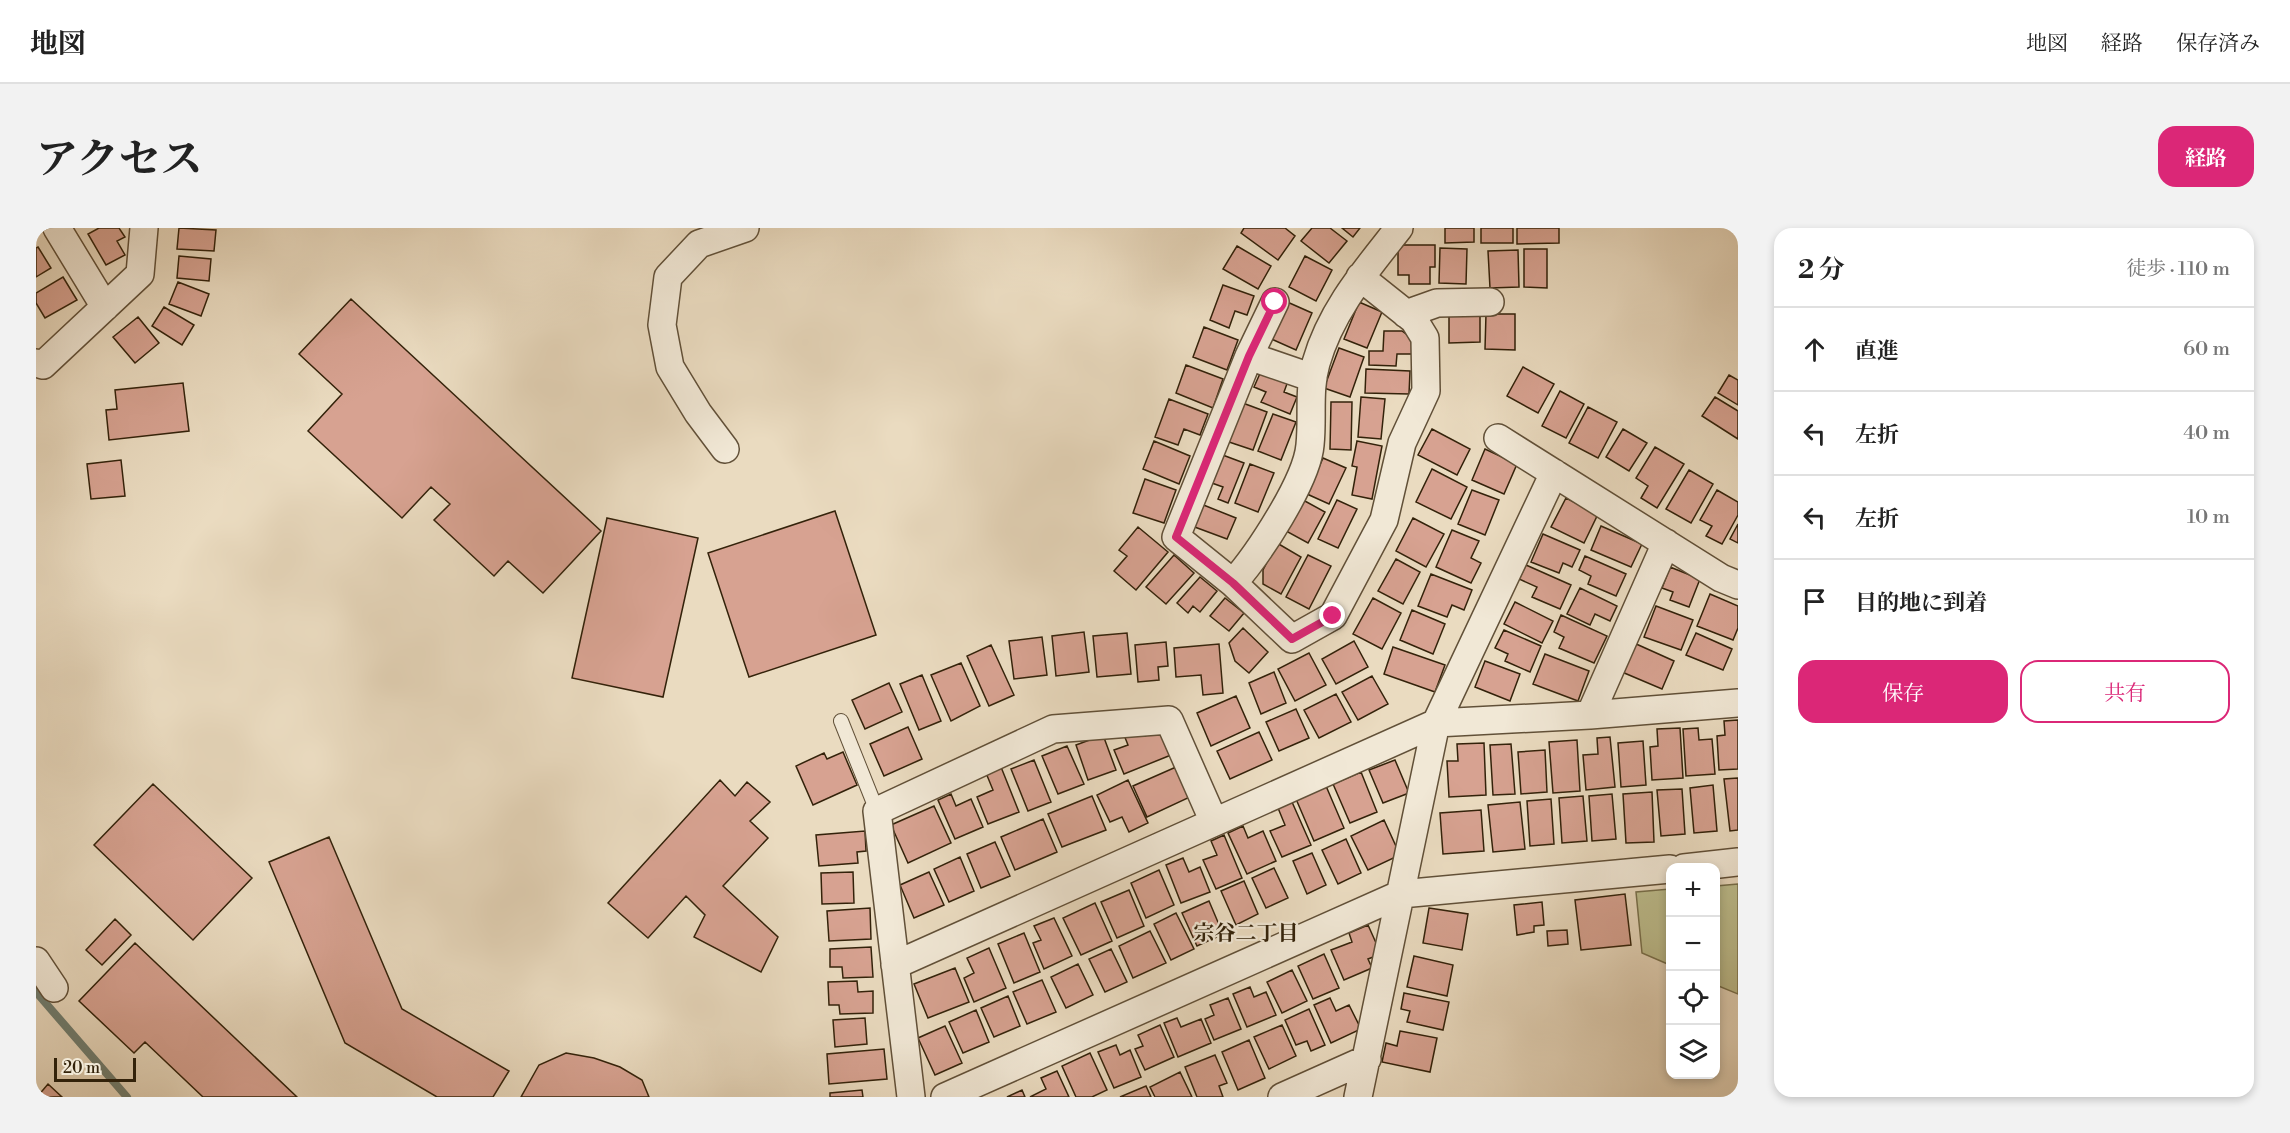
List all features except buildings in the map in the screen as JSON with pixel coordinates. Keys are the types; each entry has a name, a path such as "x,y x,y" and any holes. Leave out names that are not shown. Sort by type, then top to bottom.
{"street":[{"path":"57,228 105,307"},
{"path":"36,363 43,365 141,274 144,228"},
{"path":"725,448 698,413 670,368 662,325 669,277 699,244 746,228"},
{"path":"1233,583 1249,564 1299,481 1311,446 1309,396 1316,362 1336,313 1360,277 1399,228"},
{"path":"1275,302 1249,356 1176,537 1233,583 1292,639 1333,616 1383,520 1402,443 1426,391 1425,338 1414,320 1360,277"},
{"path":"1406,314 1437,303 1490,302"},
{"path":"1249,356 1313,378"},
{"path":"1498,438 1721,578 1738,585"},
{"path":"1358,1097 1436,723 1554,473"},
{"path":"1590,715 1666,543"},
{"path":"895,965 1436,723 1590,715 1738,703"},
{"path":"911,1097 877,811 1053,729 1169,720 1214,822"},
{"path":"1720,864 1738,862"},
{"path":"945,1097 1401,894 1666,869"},
{"path":"36,961 54,988"},
{"path":"1282,1097 1367,1059"}],"lane":[{"path":"841,721 877,811"}],"green space":[{"path":"1738,884 1738,994 1720,987 1720,886"},
{"path":"1666,889 1666,963 1642,953 1636,892"}],"waterway":[{"path":"36,992 127,1097"}],"district":[{"name":"宗谷二丁目","path":"1246,934"}],"route":[{"path":"1275,302 1249,356 1176,537 1233,583 1292,639 1333,616"}]}
